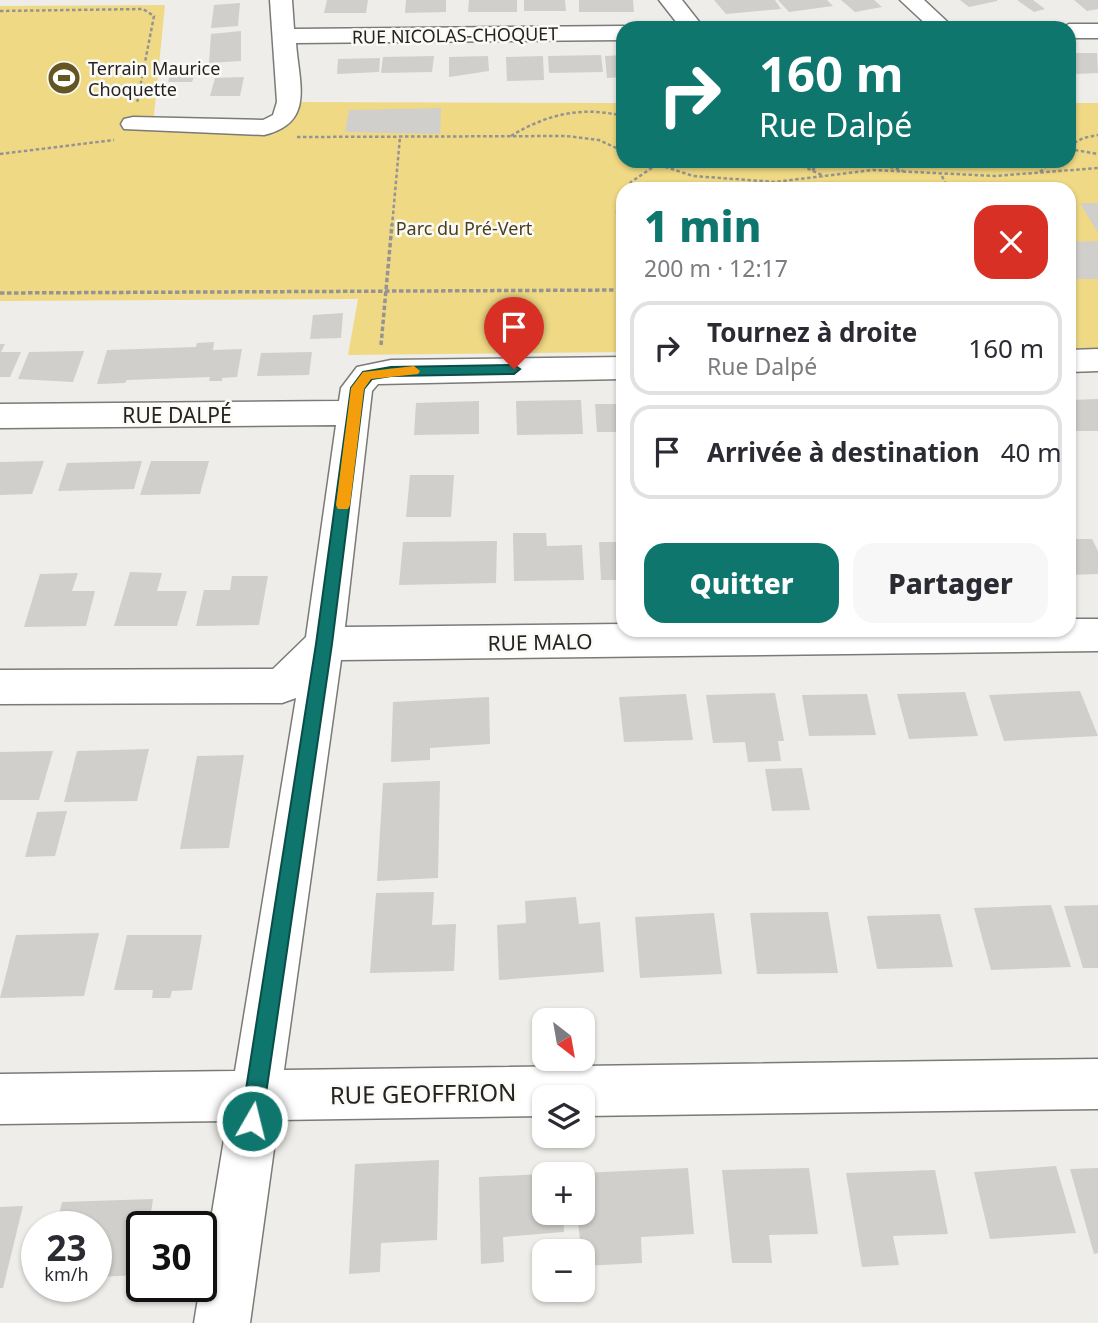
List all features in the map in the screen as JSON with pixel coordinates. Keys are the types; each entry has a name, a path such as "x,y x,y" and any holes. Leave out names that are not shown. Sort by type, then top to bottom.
{"street":[{"path":"133,124 264,128 278,124 287,114 289,102 286,36 281,0"},
{"path":"670,0 687,21"},
{"path":"911,0 935,21"},
{"path":"1076,31 1098,31"},
{"name":"RUE NICOLAS-CHOQUET","path":"286,36 616,33"},
{"path":"1076,361 1098,360"},
{"name":"RUE DALPÉ","path":"0,416 616,369"},
{"path":"222,1323 324,644 367,387"},
{"name":"RUE MALO","path":"1076,635 1098,635"},
{"name":"RUE MALO","path":"324,644 926,637"},
{"path":"0,687 282,686 324,644"},
{"name":"RUE GEOFFRION","path":"0,1099 1098,1084"}],"path":[{"path":"0,11 143,9 154,16 130,138 0,154"},
{"path":"511,136 554,114 616,114"},
{"path":"1076,143 1083,138 1098,135"},
{"path":"292,137 511,136 599,140 616,148"},
{"path":"367,387 386,290 400,137"},
{"path":"1076,149 1098,154"},
{"path":"635,182 650,168"},
{"path":"670,168 693,176 775,182 873,170 943,176 1098,168"},
{"path":"807,168 825,176"},
{"path":"895,168 911,173"},
{"path":"1039,173 1044,168"},
{"path":"943,176 945,182"},
{"path":"0,293 616,290"}],"green space":[{"name":"Parc du Pré-Vert","path":"165,5 153,125 264,128 289,102 616,103 616,168 1076,168 1076,103 1098,103 1098,348 1076,348 1076,182 616,182 616,352 348,355 358,299 0,301 0,6"}],"building":[{"path":"327,0 368,0 366,13 324,13"},
{"path":"406,0 446,0 446,12 405,13"},
{"path":"469,0 517,0 517,12 468,12"},
{"path":"524,0 565,0 566,11 524,11"},
{"path":"579,0 633,0 634,12 579,12"},
{"path":"714,0 775,0 781,9 726,14"},
{"path":"778,0 827,0 833,6 789,12"},
{"path":"841,0 874,0 882,7 855,12"},
{"path":"960,0 997,0 997,1 969,7"},
{"path":"1017,0 1033,0 1045,9 1034,12"},
{"path":"1074,0 1098,0 1098,9 1087,11"},
{"path":"240,3 238,26 211,28 214,5"},
{"path":"241,31 241,61 209,63 211,34"},
{"path":"1076,53 1097,53 1098,73 1077,74"},
{"path":"601,55 603,72 549,73 548,56"},
{"path":"616,55 616,77 607,78 605,56"},
{"path":"434,56 432,72 381,73 383,57"},
{"path":"488,56 489,71 449,77 449,57"},
{"path":"543,56 544,80 507,81 506,57"},
{"path":"380,58 379,72 337,74 338,59"},
{"path":"172,70 196,70 192,82 168,82"},
{"path":"244,77 240,96 210,96 215,78"},
{"path":"441,108 440,134 345,132 349,110"},
{"path":"1080,203 1098,203 1098,233"},
{"path":"1098,241 1098,279 1076,279 1076,242"},
{"path":"343,313 341,338 310,339 313,315"},
{"path":"214,342 213,350 242,349 237,377 222,378 222,381 209,381 210,377 127,380 125,383 97,384 107,350 196,347 197,343"},
{"path":"0,344 5,344 1,352 21,352 10,377 0,377"},
{"path":"84,351 73,382 18,379 29,352"},
{"path":"312,352 309,375 257,376 261,353"},
{"path":"1098,399 1098,431 1076,431 1076,400"},
{"path":"581,400 583,434 517,435 516,401"},
{"path":"479,401 479,434 414,435 416,403"},
{"path":"595,404 616,404 616,432 597,432"},
{"path":"44,461 32,494 0,495 0,462"},
{"path":"142,461 134,489 58,491 67,463"},
{"path":"151,461 209,461 200,494 140,495"},
{"path":"410,475 454,475 451,517 406,517"},
{"path":"513,533 546,533 547,546 582,545 584,580 514,581"},
{"path":"1076,539 1092,539 1098,551 1098,574 1076,575"},
{"path":"497,541 496,583 399,585 403,542"},
{"path":"599,542 616,542 616,580 601,580"},
{"path":"130,572 162,573 157,591 187,591 177,626 114,626"},
{"path":"78,573 72,591 95,591 86,626 24,627 40,574"},
{"path":"232,576 268,576 259,625 196,626 204,590 230,590"},
{"path":"1080,691 1098,736 1004,741 989,695"},
{"path":"965,692 978,736 909,739 897,694"},
{"path":"775,693 784,741 778,741 781,761 748,762 745,742 713,743 706,695"},
{"path":"686,694 693,740 624,742 619,697"},
{"path":"867,694 876,735 809,736 802,695"},
{"path":"489,697 490,744 430,748 430,760 391,762 393,702"},
{"path":"149,749 137,801 64,802 77,751"},
{"path":"53,751 39,800 0,800 0,752"},
{"path":"244,755 229,848 180,849 197,756"},
{"path":"802,768 810,810 772,811 765,769"},
{"path":"440,781 438,878 377,881 383,783"},
{"path":"67,811 55,856 25,857 37,812"},
{"path":"434,892 432,925 456,924 454,971 370,973 376,893"},
{"path":"576,897 579,924 600,922 604,972 499,980 497,925 526,923 525,901"},
{"path":"1051,905 1071,967 991,970 974,908"},
{"path":"1098,905 1098,968 1083,968 1064,906"},
{"path":"828,912 838,973 757,974 750,913"},
{"path":"714,913 722,974 640,978 635,917"},
{"path":"940,914 953,967 877,969 867,916"},
{"path":"99,933 84,996 0,998 16,935"},
{"path":"127,935 202,935 192,990 172,991 170,998 152,998 153,990 114,990"},
{"path":"439,1160 437,1240 381,1243 380,1272 349,1274 355,1164"},
{"path":"1056,1166 1076,1233 990,1239 974,1172"},
{"path":"688,1168 694,1234 641,1237 642,1263 595,1265 595,1239 580,1239 578,1225 595,1225 595,1172"},
{"path":"809,1168 818,1234 769,1235 772,1263 732,1263 722,1170"},
{"path":"1098,1168 1098,1253 1094,1254 1070,1169"},
{"path":"935,1170 948,1234 893,1236 899,1265 862,1267 846,1173"},
{"path":"532,1175 532,1225 564,1225 564,1232 503,1237 504,1262 481,1264 479,1177"},
{"path":"153,1199 151,1211 126,1211 126,1276 112,1276 112,1211 60,1211 62,1202"},
{"path":"23,1206 3,1288 0,1288 0,1207"}],"slow traffic":[{"path":"343,505 357,388 368,375 414,371"}],"place":[{"name":"Terrain Maurice Choquette","path":"64,78"}],"route":[{"path":"252,1121 324,644 357,388 368,375 391,371 514,369"}]}
